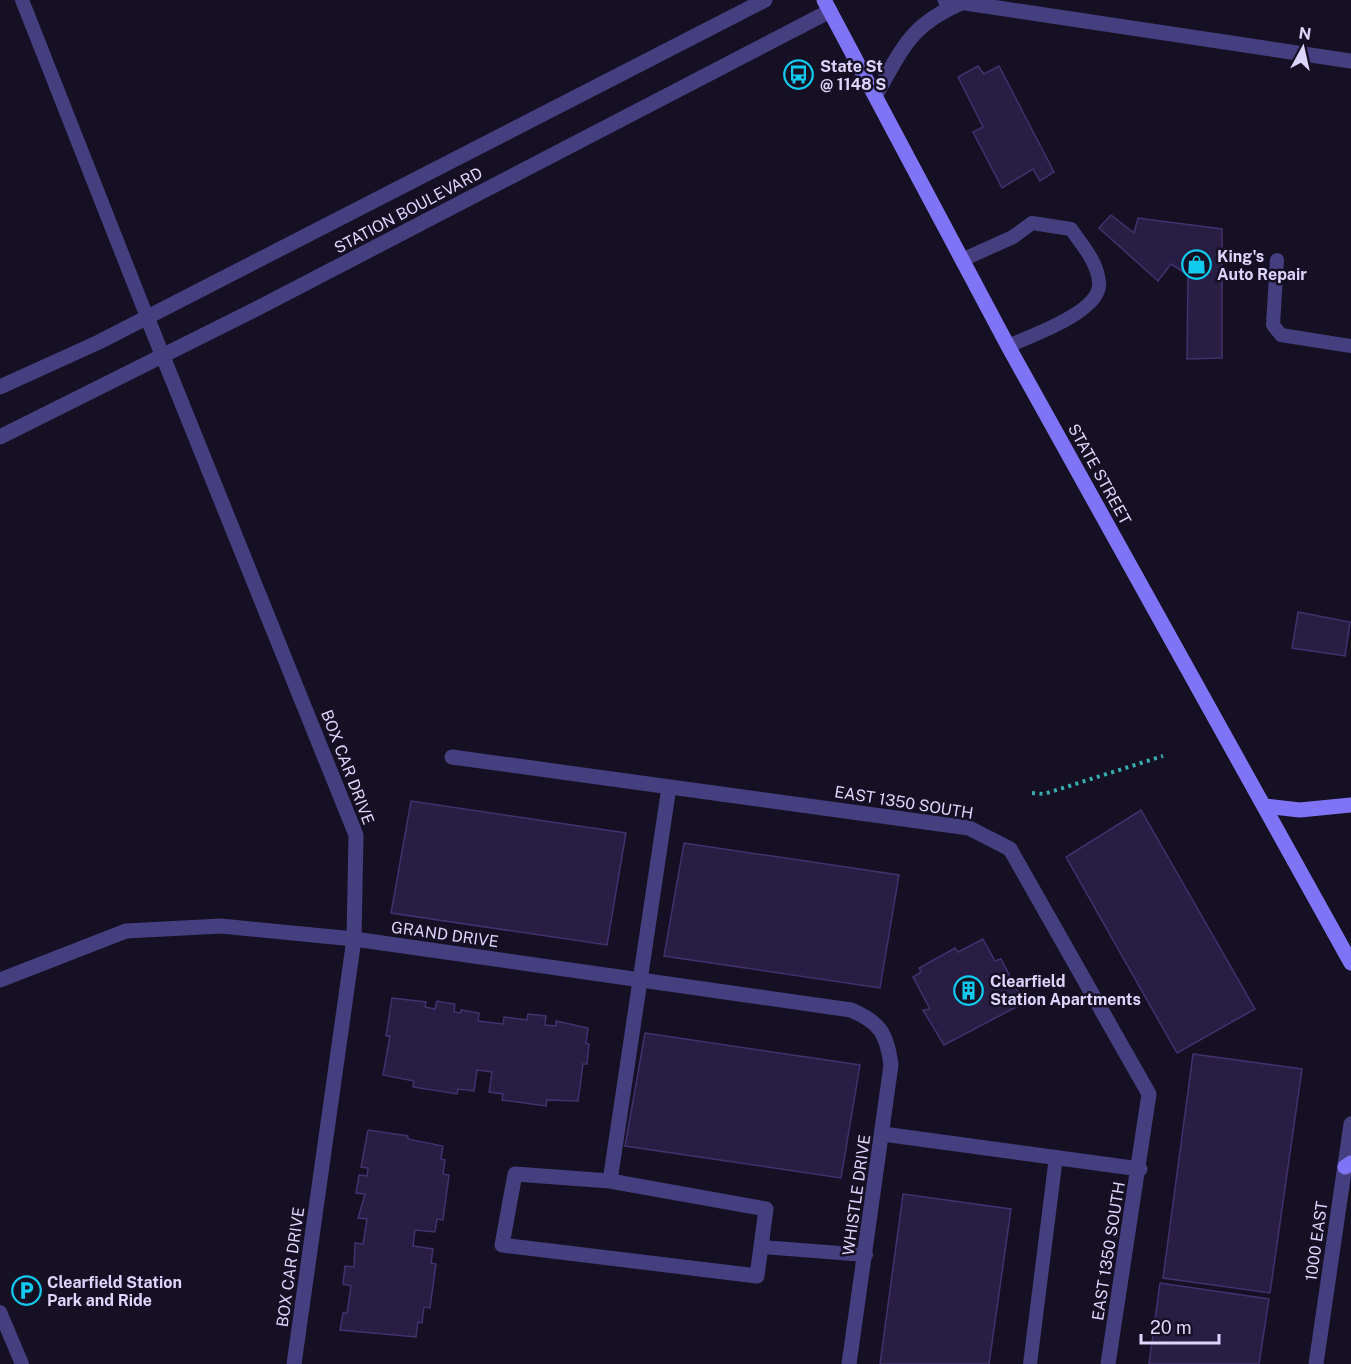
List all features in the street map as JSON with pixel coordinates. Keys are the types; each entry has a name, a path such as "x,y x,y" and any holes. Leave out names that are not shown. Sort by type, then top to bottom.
{"main road":[{"name":"STATE STREET","path":"827,6 1008,346 1351,963"},
{"path":"1264,806 1300,810 1351,805"}],"street":[{"name":"STATION BOULEVARD","path":"0,387 99,342 765,0"},
{"path":"945,0 1351,61"},
{"path":"875,96 915,30 933,15 961,3"},
{"name":"STATION BOULEVARD","path":"0,437 258,308 827,6"},
{"name":"BOX CAR DRIVE","path":"147,317 356,835 354,939 294,1364"},
{"name":"EAST 1350 SOUTH","path":"452,757 969,828 1010,849 1149,1094 1140,1169 1108,1364"},
{"path":"610,1181 642,980 669,787"},
{"name":"GRAND DRIVE","path":"0,980 126,931 221,926 290,935 354,939 851,1011 870,1017 883,1033"},
{"name":"WHISTLE DRIVE","path":"849,1364 891,1065 889,1046 883,1033"},
{"name":"1000 EAST","path":"1316,1364 1348,1165 1351,1124"},
{"path":"883,1134 1140,1169"},
{"path":"515,1174 610,1181 766,1209 757,1276 502,1245 515,1174"}],"lane":[{"path":"22,0 147,317"},
{"path":"962,260 1013,237 1032,223 1071,229 1092,257 1100,284 1094,301 1060,323 1008,346"},
{"path":"1277,260 1273,325 1281,335 1351,346"},
{"path":"1030,1364 1056,1157"},
{"path":"761,1247 866,1255"},
{"path":"0,1312 22,1364"}],"path":[{"path":"1032,793 1044,794 1163,756"}],"building":[{"path":"978,66 984,74 999,66 1054,172 1040,181 1033,169 1002,188 973,132 983,127 958,77"},
{"path":"1111,215 1134,233 1138,218 1222,229 1222,358 1187,359 1188,275 1171,264 1158,281 1099,228"},
{"path":"1298,612 1350,622 1345,656 1292,648"},
{"path":"411,801 626,833 607,945 391,913"},
{"path":"1141,810 1255,1009 1177,1053 1066,857"},
{"path":"684,843 899,875 880,988 664,956"},
{"name":"Clearfield Station Apartments","path":"983,939 995,961 1001,959 1024,1003 944,1045 923,1010 930,1009 913,977 921,972 919,968 955,948 958,952"},
{"path":"392,998 426,1002 425,1007 435,1009 437,1001 455,1004 454,1012 461,1013 461,1010 479,1013 478,1021 503,1024 504,1017 527,1020 528,1014 546,1016 545,1025 556,1026 556,1021 588,1028 587,1064 583,1064 578,1101 547,1100 546,1106 502,1100 503,1094 489,1092 492,1072 477,1070 474,1091 458,1089 457,1094 413,1087 414,1081 383,1075 390,1036 386,1036"},
{"path":"645,1033 860,1065 841,1178 625,1146"},
{"path":"1193,1054 1302,1069 1270,1293 1163,1278"},
{"path":"368,1130 408,1136 408,1139 443,1146 441,1159 445,1160 443,1174 449,1175 443,1220 437,1219 435,1232 415,1230 413,1246 433,1249 431,1263 436,1264 430,1308 424,1307 422,1323 418,1322 416,1337 340,1330 343,1313 347,1313 351,1286 343,1284 345,1266 354,1267 355,1243 363,1244 367,1219 358,1218 365,1194 356,1193 359,1175 367,1176 368,1168 361,1167"},
{"path":"903,1194 1011,1209 989,1364 880,1364"},
{"path":"1160,1283 1269,1299 1259,1364 1149,1364"}],"place":[{"name":"State St @ 1148 S","path":"799,75"},
{"name":"King's Auto Repair","path":"1196,265"},
{"name":"Clearfield Station Apartments","path":"969,990"},
{"name":"Clearfield Station Park and Ride","path":"26,1291"}]}
